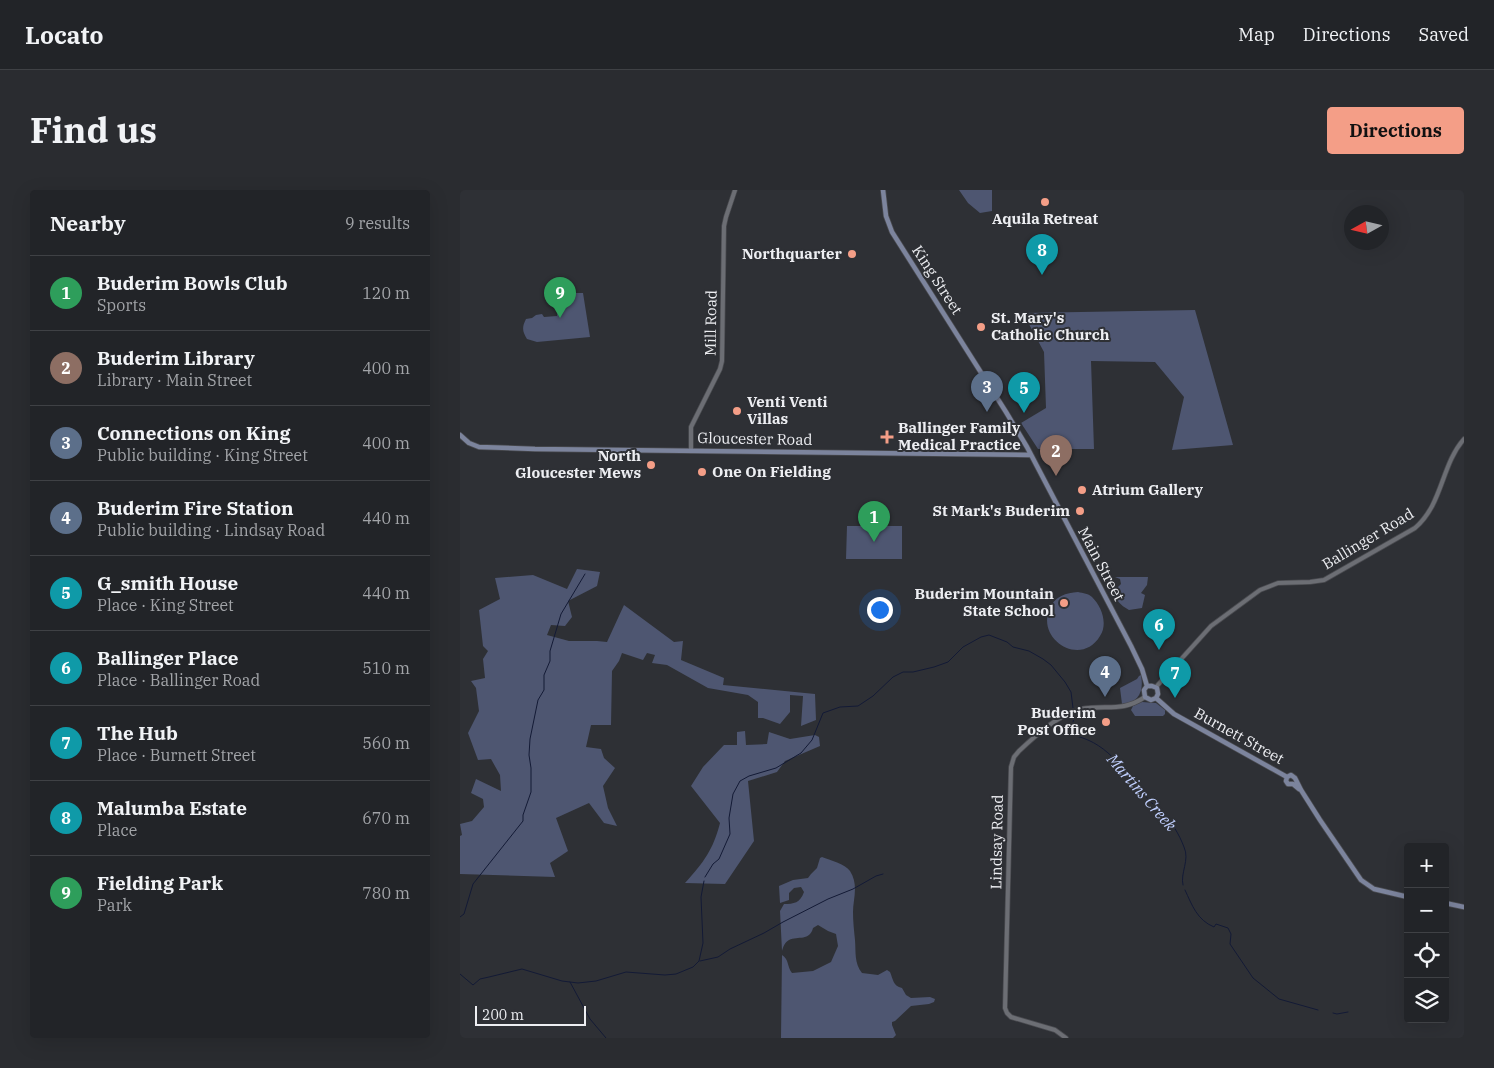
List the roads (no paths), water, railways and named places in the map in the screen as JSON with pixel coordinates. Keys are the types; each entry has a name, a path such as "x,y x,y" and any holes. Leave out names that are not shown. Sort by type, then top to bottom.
{"main road":[{"name":"King Street","path":"883,190 886,216 895,238 1006,412 1031,455"},
{"name":"Gloucester Road","path":"460,436 479,447 1031,455"},
{"name":"Main Street","path":"1031,455 1142,669 1147,686"},
{"path":"1147,686 1156,687 1158,692 1156,698 1149,700 1145,697 1144,690 1147,686"},
{"name":"Burnett Street","path":"1156,698 1174,714 1287,777"},
{"path":"1293,775 1295,782 1288,784 1287,777 1293,775"},
{"name":"Burnett Street","path":"1295,782 1362,880 1374,889 1404,895"},
{"path":"1449,904 1464,907"}],"street":[{"name":"Mill Road","path":"691,451 691,427 720,370 722,361 724,226 735,190"},
{"name":"Ballinger Road","path":"1156,687 1211,626 1260,590 1278,583 1324,580 1415,528 1423,521 1433,506 1450,462 1464,439"},
{"name":"Lindsay Road","path":"1066,1038 1055,1030 1012,1017 1007,1014 1005,1008 1010,767 1019,751 1066,714 1081,709 1126,707 1145,697"}],"waterway":[{"path":"460,917 464,914 473,884 523,821 523,815 531,792 530,739 538,700 544,690 544,675 550,661 550,651 561,614 585,574"},
{"name":"Martins Creek","path":"705,877 713,864 719,859 730,834 729,818 733,794 740,781 749,776 776,768 801,753 812,740 823,713 840,707 858,706 873,696 893,677 903,672 913,672 948,662 963,647 981,637 989,635 1007,642 1013,647 1029,651 1051,665 1071,692 1073,708"},
{"name":"Martins Creek","path":"1074,717 1072,728 1076,736 1088,740 1108,753 1175,828 1186,852 1183,885"},
{"path":"700,961 718,957 828,899 883,874"},
{"name":"Martins Creek","path":"460,974 473,985 480,979 522,969 562,981 578,983 596,981 626,972 676,974 693,967 699,961 703,943 701,897 704,881"},
{"name":"Martins Creek","path":"1185,890 1196,912 1203,920 1214,927 1216,924 1228,928 1231,934 1230,944 1253,978 1279,999 1318,1010"},
{"path":"570,982 590,1019 606,1038"},
{"name":"Martins Creek","path":"1333,1013 1348,1012"}],"place":[{"name":"Aquila Retreat","path":"1045,202"},
{"name":"Northquarter","path":"852,254"},
{"name":"Malumba Estate","path":"1042,275"},
{"name":"Fielding Park","path":"560,318"},
{"name":"St. Mary's Catholic Church","path":"981,327"},
{"name":"Venti Venti Villas","path":"737,411"},
{"name":"Connections on King","path":"987,412"},
{"name":"G_smith House","path":"1024,413"},
{"name":"Ballinger Family Medical Practice","path":"887,437"},
{"name":"North Gloucester Mews","path":"651,465"},
{"name":"One On Fielding","path":"702,472"},
{"name":"Buderim Library","path":"1056,476"},
{"name":"Atrium Gallery","path":"1082,490"},
{"name":"St Mark's Buderim","path":"1080,511"},
{"name":"Buderim Bowls Club","path":"874,542"},
{"name":"Buderim Mountain State School","path":"1064,603"},
{"name":"Ballinger Place","path":"1159,650"},
{"name":"Buderim Fire Station","path":"1105,697"},
{"name":"The Hub","path":"1175,698"},
{"name":"Buderim Post Office","path":"1106,722"}]}
